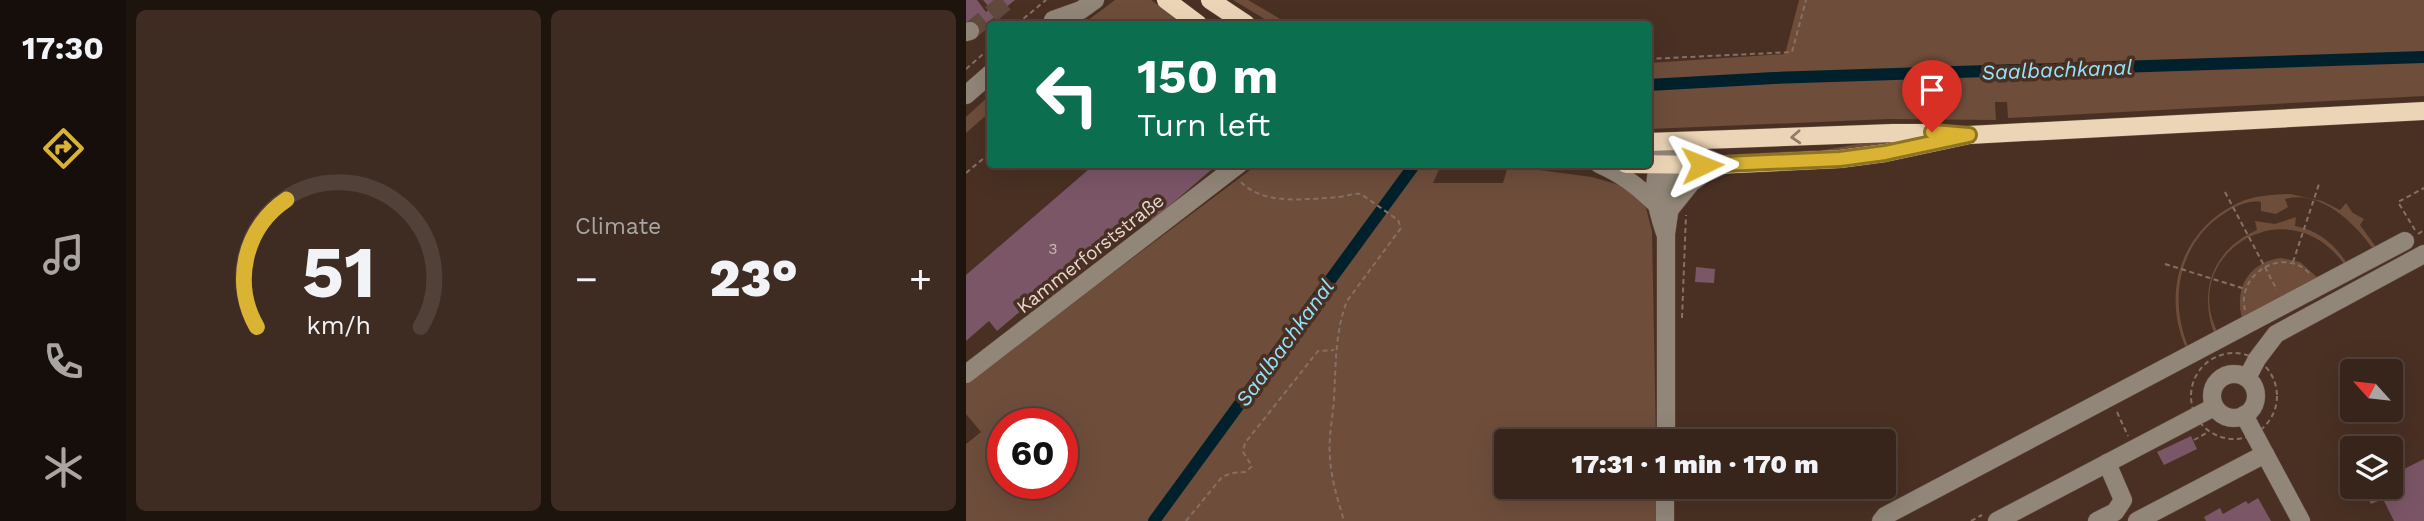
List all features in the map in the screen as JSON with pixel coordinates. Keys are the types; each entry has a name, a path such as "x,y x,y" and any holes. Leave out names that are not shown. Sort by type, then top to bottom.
{"main road":[{"path":"1166,0 1194,21"},
{"path":"1210,0 1242,21"},
{"path":"1658,142 1893,133 1969,135 2424,111"},
{"path":"1652,165 1840,159 1885,153 1969,135"}],"street":[{"path":"1051,21 1069,0"},
{"path":"1053,21 1081,10 1095,0"},
{"path":"966,95 987,77"},
{"path":"1658,142 1672,207 1666,234 1665,429"},
{"path":"1672,207 1690,183 1716,165"},
{"name":"Kammerforststraße","path":"966,374 1235,168"},
{"path":"1608,168 1672,207"},
{"path":"1881,521 1885,516 2411,238"},
{"path":"2247,378 2257,359 2276,334 2290,324 2424,254"},
{"path":"2233,373 2247,378 2256,397 2250,411 2231,418 2224,416 2214,407 2212,392 2219,379 2233,373"},
{"path":"1990,518 2107,463 2214,407"},
{"path":"2244,415 2301,521"},
{"path":"2140,520 2265,454"},
{"path":"2097,521 2115,512 2123,500 2107,463"},
{"path":"1665,499 1665,521"}],"path":[{"path":"1021,21 1046,0"},
{"path":"1652,59 1792,52 1806,0"},
{"path":"966,69 987,51"},
{"path":"966,173 987,156"},
{"path":"1235,168 1245,186 1268,198 1323,198 1355,193 1366,196 1398,220 1401,228 1347,301 1343,312 1336,350 1330,457 1343,521"},
{"path":"2293,263 2319,184"},
{"path":"2424,188 2398,202 2411,238 2424,230"},
{"path":"2225,192 2285,306"},
{"path":"1672,207 1686,216 1681,326"},
{"path":"2251,324 2244,302 2246,289 2252,276 2264,267 2280,262 2293,263 2304,268 2320,288"},
{"path":"2165,264 2246,289"},
{"path":"1186,521 1222,477 1246,472 1252,466 1243,452 1245,443 1318,351 1336,350"},
{"path":"2230,352 2257,359 2267,367 2274,378 2277,404 2273,416 2255,434 2231,439 2209,431 2196,416 2191,403 2191,389 2196,375 2216,356 2230,352"},
{"path":"2113,404 2129,440"},
{"path":"2193,440 2209,431"},
{"path":"1970,521 1990,518"}],"shaded area":[{"path":"1115,0 1151,0 1181,21 1118,19 1087,21"},
{"path":"1233,0 1248,0 1284,21 1268,21"},
{"path":"1799,0 2424,0 2424,96 2008,118 2007,102 1995,102 1996,120 1889,119 1652,129 1652,63 1785,54"},
{"path":"987,98 987,115 966,133 966,117"},
{"path":"1913,138 1862,150 1693,159 1693,156 1824,150"},
{"path":"1253,168 1440,168 1433,183 1503,183 1507,168 1523,168 1592,177 1630,188 1646,208 1652,231 1656,429 1494,429 1494,499 1657,499 1657,521 966,521 966,444 981,432 966,414 966,383"},
{"path":"2290,194 2322,201 2340,210 2346,203 2353,213 2364,219 2360,225 2376,247 2373,249 2357,229 2335,210 2311,199 2285,199 2288,207 2276,214 2261,211 2261,202 2233,208 2210,225 2197,239 2182,272 2179,309 2188,346 2186,348 2176,305 2177,284 2190,246 2219,214 2238,203 2257,197"},
{"path":"2296,217 2295,226 2325,239 2347,263 2344,264 2321,241 2296,231 2270,230 2246,239 2226,255 2213,277 2209,303 2217,331 2214,333 2209,317 2208,301 2209,286 2220,259 2242,238 2257,230 2255,221 2275,224"},
{"path":"2281,258 2300,262 2318,278 2242,318 2240,297 2246,278 2260,265"}],"building":[{"path":"966,0 977,0 986,12 990,8 983,0 1015,0 973,35 966,26"},
{"path":"1090,168 1213,168 1152,221 1147,215 1042,305 1036,298 997,331 989,321 966,341 966,275"},
{"path":"1696,267 1715,269 1714,283 1695,282"},
{"path":"2191,436 2197,449 2164,465 2157,452"},
{"path":"2424,459 2424,521 2394,521 2383,499 2403,499 2403,470"},
{"path":"2258,498 2271,521 2206,521 2204,517 2220,508 2223,514 2246,501 2248,504"},
{"path":"2368,499 2383,499 2371,504"}],"waterway":[{"name":"Saalbachkanal","path":"1652,85 1774,78 2424,57"},
{"name":"Saalbachkanal","path":"1154,521 1412,168"}],"tunnel":[{"path":"970,31 1008,0"}],"route":[{"path":"1702,165 1840,159 1885,153 1969,135 1932,132"}]}
